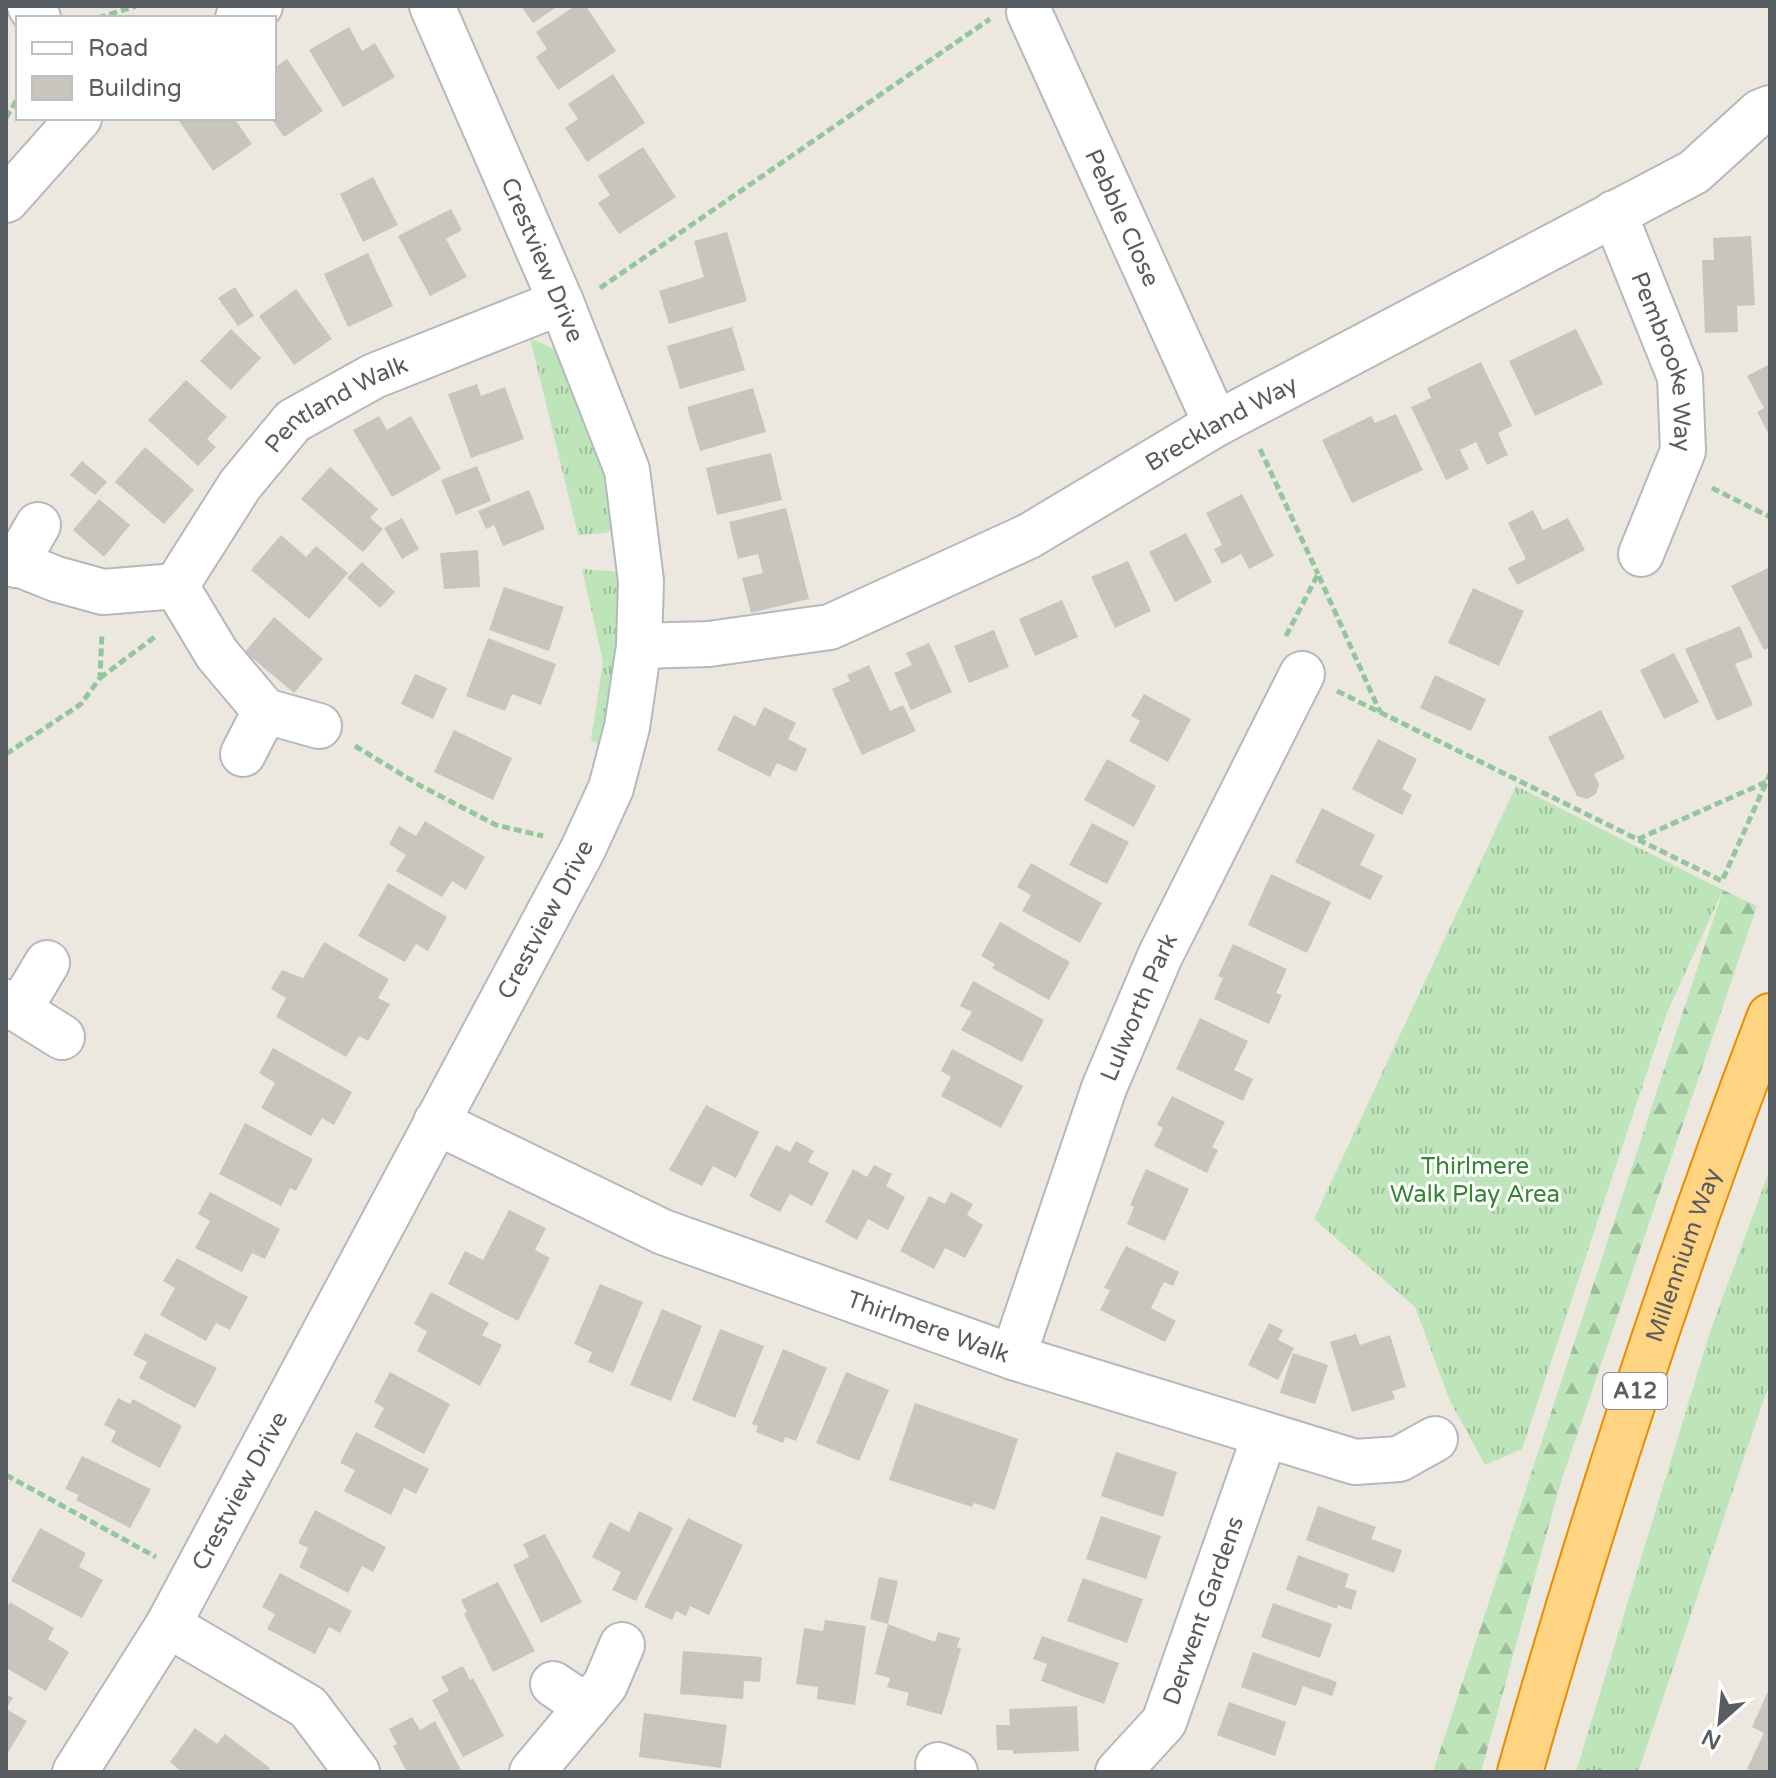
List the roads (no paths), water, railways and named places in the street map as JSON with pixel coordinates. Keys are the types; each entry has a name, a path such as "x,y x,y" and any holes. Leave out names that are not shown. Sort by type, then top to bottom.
{"highway":[{"name":"Millennium Way","path":"1520,1772 1580,1559 1641,1372 1770,1016"}],"street":[{"path":"242,16 260,6"},
{"name":"Crestview Drive","path":"75,1772 168,1625 583,849 611,788 627,727 639,646 641,581 627,470 578,296 432,6"},
{"name":"Pebble Close","path":"1029,12 1229,417"},
{"name":"Breckland Way","path":"639,646 709,644 830,627 1029,536 1229,417 1694,172 1760,112 1770,108"},
{"path":"6,200 77,120"},
{"name":"Pembrooke Way","path":"1614,213 1680,377 1683,451 1641,554"},
{"name":"Pentland Walk","path":"183,598 240,485 293,421 374,376 578,296"},
{"path":"38,525 10,562 103,592 183,598 217,654 265,711 319,726"},
{"name":"Lulworth Park","path":"1013,1357 1104,1088 1128,1029 1160,956 1302,674"},
{"path":"243,754 265,711"},
{"path":"47,963 13,1006 62,1037"},
{"name":"Thirlmere Walk","path":"436,1122 663,1232 1013,1357 1355,1462 1399,1459 1435,1439"},
{"name":"Derwent Gardens","path":"1118,1772 1164,1722 1265,1435"},
{"path":"168,1625 308,1707 357,1772"},
{"path":"532,1772 570,1696 605,1685 622,1645"}],"park label":[{"name":"Thirlmere Walk Play Area","path":"1475,1180"}]}
